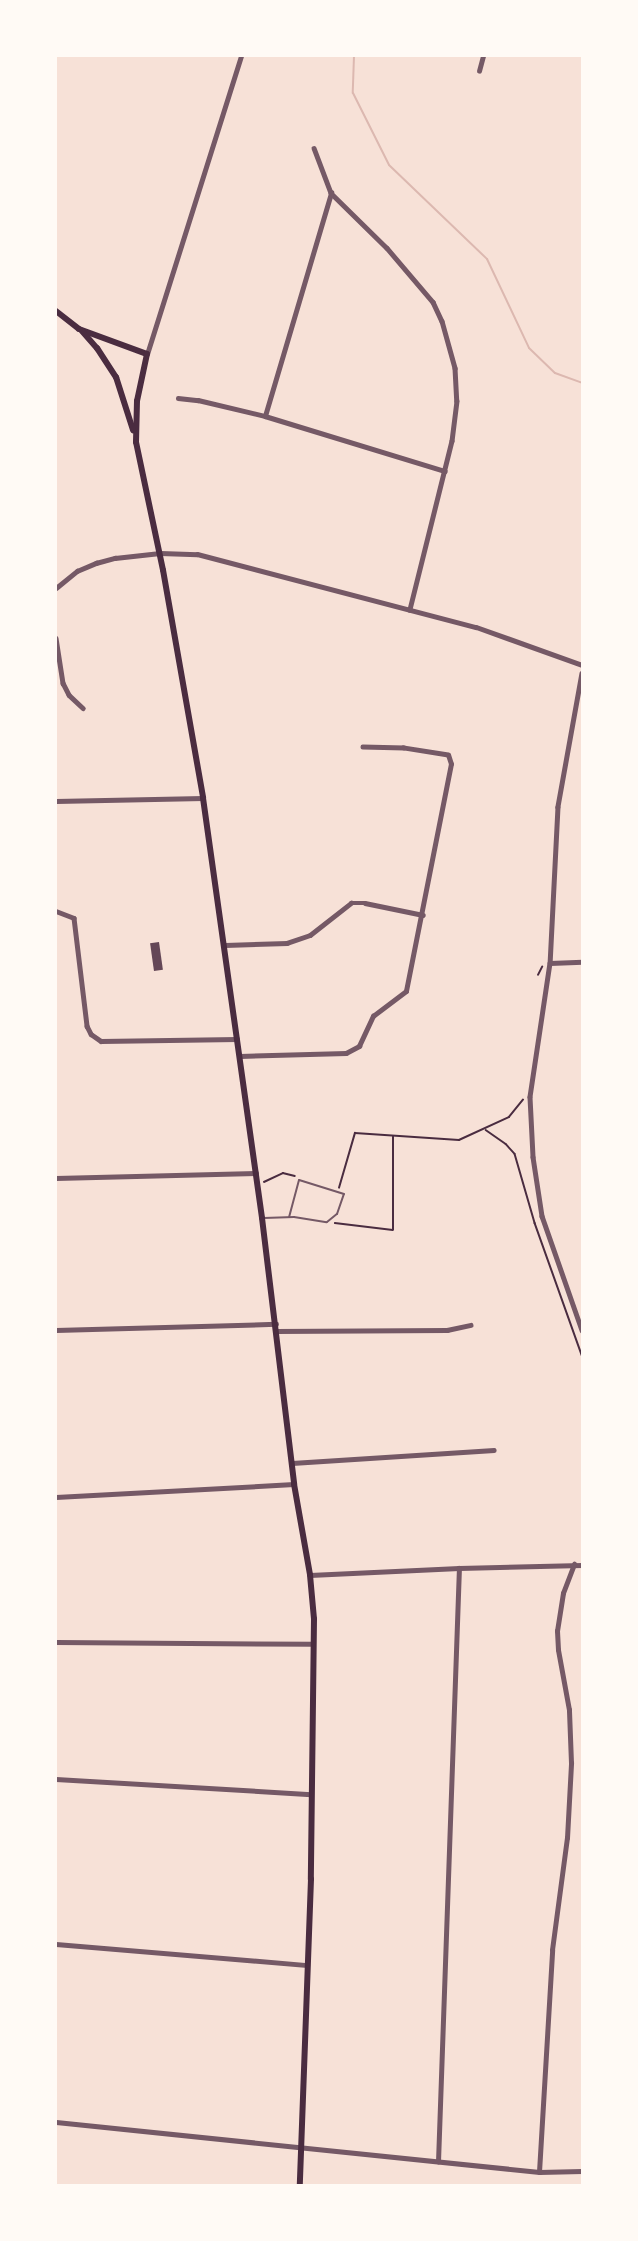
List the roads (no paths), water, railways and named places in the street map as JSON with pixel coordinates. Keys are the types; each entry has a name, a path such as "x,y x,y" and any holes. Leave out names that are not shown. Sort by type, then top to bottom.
{"main road":[{"path":"56,311 79,329 97,348 116,376 129,411 160,553 203,798 225,945 276,1327 294,1484 310,1575 315,1619 310,1794 311,1879 299,2148 300,2186"},
{"path":"79,329 147,354 137,401 136,442"}],"street":[{"path":"147,354 241,56"},
{"path":"479,70 483,56"},
{"path":"314,148 331,193 387,248 433,302 442,321 455,368 457,401 452,441 410,610"},
{"path":"265,416 331,193"},
{"path":"178,398 265,416 445,471"},
{"path":"56,588 77,571 115,558 160,553 197,554 476,627 582,665"},
{"path":"56,638 63,683 69,695 83,708"},
{"path":"582,673 558,807 550,963 530,1096 533,1157 542,1216 582,1330"},
{"path":"240,1056 346,1053 359,1046 373,1016 406,991 423,915 451,764 448,754 404,748 363,747"},
{"path":"56,801 203,798"},
{"path":"225,945 287,943 310,935 351,903 365,903 423,915"},
{"path":"56,911 74,918 87,1026 91,1034 101,1041 237,1039"},
{"path":"550,963 582,962"},
{"path":"56,1178 256,1173"},
{"path":"56,1330 276,1327 447,1330 470,1325"},
{"path":"292,1463 494,1450"},
{"path":"56,1497 294,1484"},
{"path":"538,2172 552,1950 567,1838 571,1763 568,1710 557,1631 563,1593 574,1564"},
{"path":"310,1575 582,1565"},
{"path":"438,2162 459,1568"},
{"path":"56,1642 314,1644"},
{"path":"56,1779 310,1794"},
{"path":"56,1944 307,1965"},
{"path":"56,2122 538,2172 582,2171"}],"lane":[{"path":"262,1218 289,1217 327,1222 337,1214 344,1194 299,1180 289,1217"}],"waterway":[{"path":"354,56 353,93 389,165 487,259 529,348 555,373 582,383"}]}
